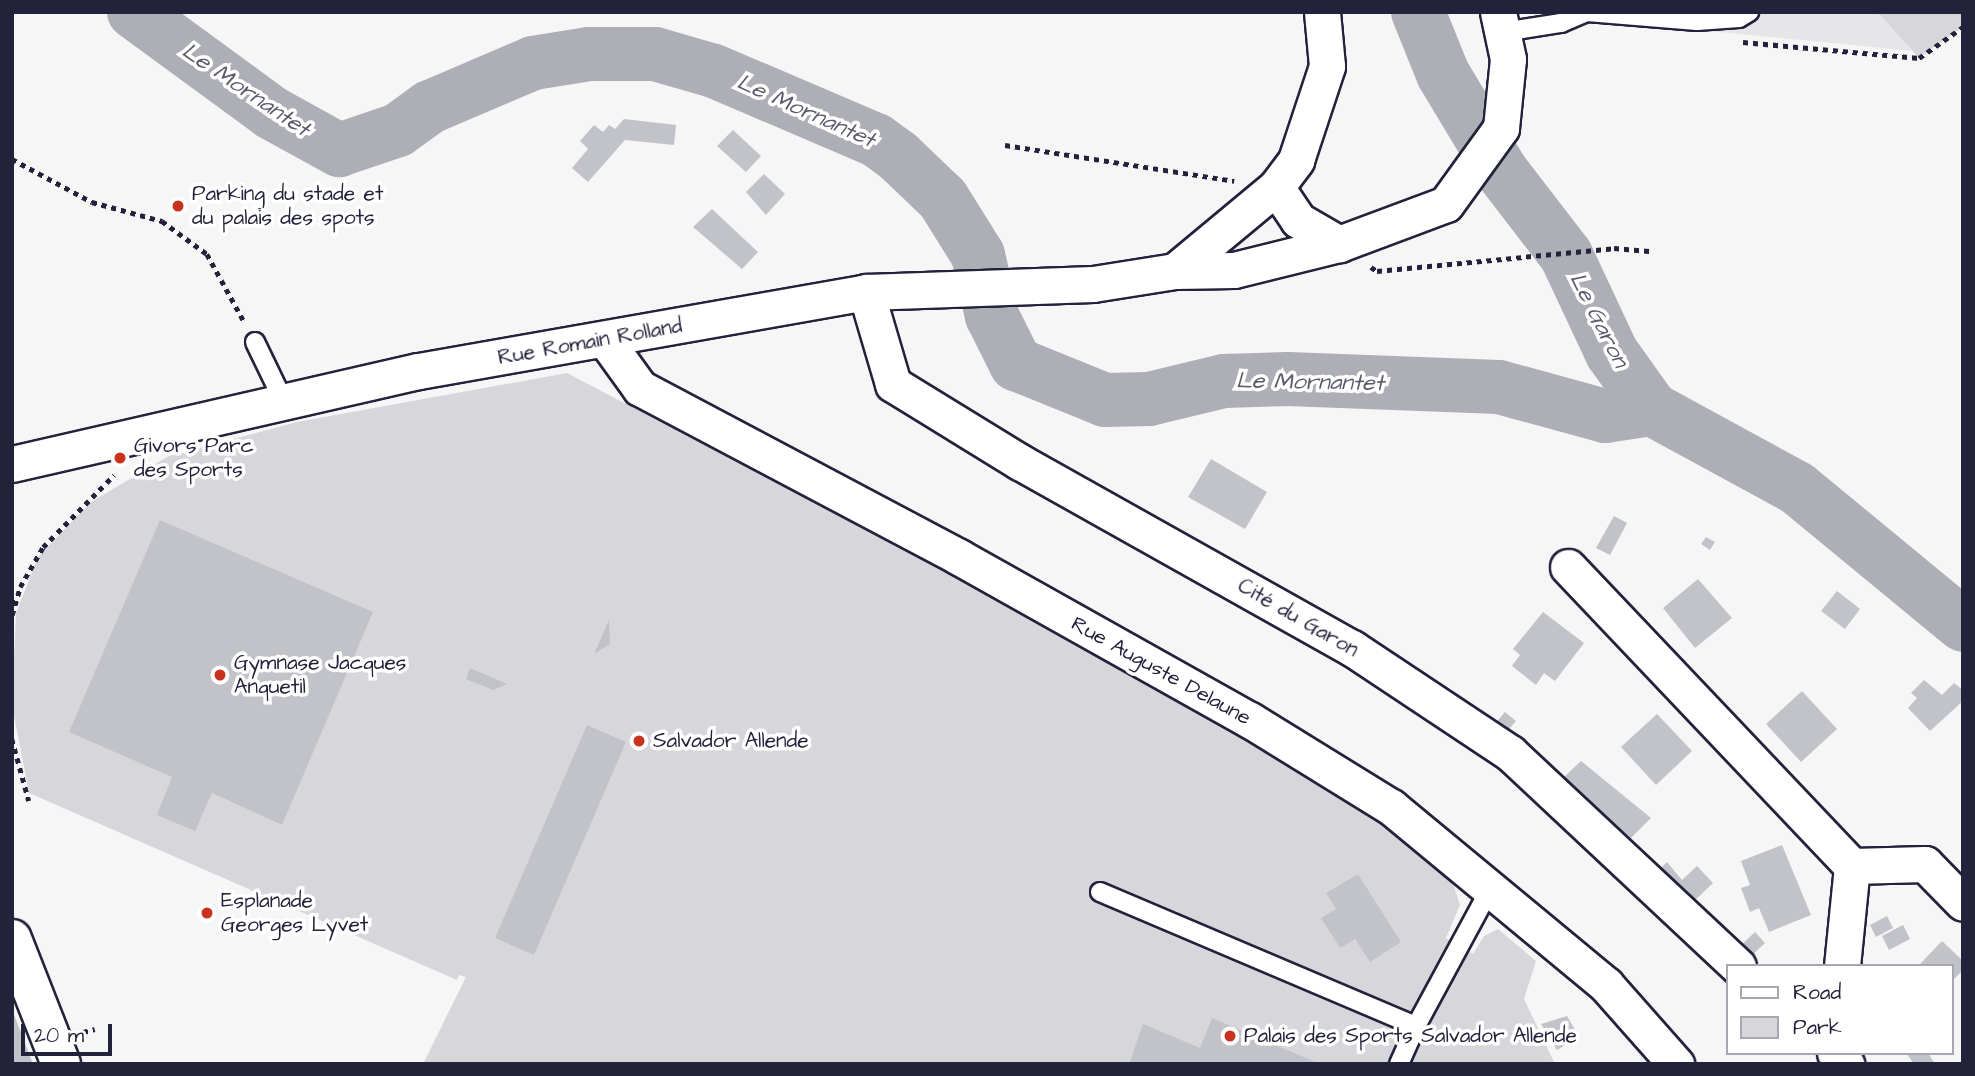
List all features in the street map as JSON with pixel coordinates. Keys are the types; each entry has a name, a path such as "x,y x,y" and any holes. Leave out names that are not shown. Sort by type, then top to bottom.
{"main road":[{"path":"12,939 61,1064"}],"street":[{"path":"1175,271 1276,187 1296,160 1327,66 1322,12"},
{"name":"Rue Romain Rolland","path":"12,464 419,371 606,341 866,292 945,287 1093,284 1175,271 1234,270 1339,244 1446,204 1501,128 1503,34"},
{"path":"1276,187 1298,220 1339,244"},
{"name":"Cité du Garon","path":"866,292 893,384 1020,462 1352,648 1510,752 1736,964"},
{"name":"Rue Auguste Delaune","path":"606,341 640,388 960,557 1250,720 1391,807 1606,985 1676,1064"},
{"path":"1568,568 1852,866 1925,864 1963,903"},
{"path":"1842,964 1852,866"}],"lane":[{"path":"1503,34 1561,23 1587,12 1697,21 1739,18 1749,12"},
{"path":"256,342 283,400"},
{"path":"1399,1064 1416,1026 1490,889"},
{"path":"1100,892 1416,1026"}],"path":[{"path":"1731,41 1919,58 1963,27"},
{"path":"1005,145 1276,187"},
{"path":"12,159 92,202 162,221 207,254 256,342"},
{"path":"1339,244 1377,271 1614,248 1652,251"},
{"path":"12,615 20,587 43,547 124,465"},
{"path":"12,739 29,801"}],"shaded area":[{"path":"1587,12 1877,12 1912,51 1588,19"}],"green space":[{"path":"1877,12 1963,12 1963,27 1919,58"},
{"name":"Salvador Allende","path":"567,373 1157,682 1439,858 1451,877 1460,905 1446,938 1473,954 1484,936 1498,929 1536,961 1524,999 1555,1064 423,1064 466,977 459,975 457,980 29,793 12,705 16,613 38,557 91,502 169,456 297,422"}],"building":[{"path":"624,119 676,125 674,145 625,140 588,182 572,168 588,149 580,141 594,125 603,132 609,125 615,129"},
{"path":"733,130 761,156 746,172 717,146"},
{"path":"764,174 785,194 766,215 746,192"},
{"path":"712,209 758,252 742,269 693,227"},
{"path":"1211,459 1267,492 1245,529 1188,497"},
{"path":"1614,516 1627,523 1610,555 1596,548"},
{"name":"Gymnase Jacques Anquetil","path":"160,520 373,612 282,825 212,793 195,831 157,815 172,777 69,732"},
{"path":"1706,537 1715,542 1710,550 1701,544"},
{"path":"1698,579 1732,618 1695,648 1663,608"},
{"path":"1837,591 1860,609 1845,629 1821,611"},
{"path":"1543,612 1584,643 1555,681 1544,673 1536,685 1512,666 1520,655 1513,649"},
{"path":"609,620 610,644 594,654"},
{"path":"470,668 507,684 493,690 466,679"},
{"path":"1924,680 1942,695 1954,683 1963,690 1963,701 1930,731 1908,708 1917,698 1911,693"},
{"path":"1802,691 1837,729 1801,762 1766,724"},
{"path":"1505,712 1516,721 1504,735 1493,726"},
{"path":"1657,714 1692,751 1656,785 1621,747"},
{"path":"587,725 626,742 534,955 495,938"},
{"path":"1581,761 1651,818 1631,838 1561,780"},
{"path":"1782,845 1811,915 1769,932 1759,908 1750,912 1741,888 1750,885 1741,861"},
{"path":"1667,862 1682,880 1697,866 1713,883 1691,904 1656,873"},
{"path":"1358,874 1401,942 1370,962 1355,939 1340,948 1321,918 1336,909 1326,893"},
{"path":"1887,916 1893,928 1876,937 1870,925"},
{"path":"1903,925 1910,939 1889,950 1882,936"},
{"path":"1755,932 1765,943 1748,959 1738,948"},
{"path":"1942,941 1963,961 1963,970 1954,979 1954,964 1920,964"},
{"path":"12,1009 33,1064 12,1064"},
{"path":"1567,1016 1579,1037 1557,1050 1541,1024"},
{"name":"Palais des Sports Salvador Allende","path":"1212,1018 1320,1064 1129,1064 1143,1024 1200,1048"},
{"path":"1907,1055 1929,1055 1935,1064 1914,1064"}],"waterway":[{"name":"Le Mornantet","path":"134,12 272,113 339,150 398,130 430,107 533,63 589,54 655,54 714,71 876,140 898,156 943,199 978,255 992,316 1016,364 1105,400 1149,399 1224,381 1288,379 1499,387 1605,416 1652,409"},
{"name":"Le Garon","path":"1418,12 1443,74 1502,172 1566,255 1612,353 1652,409 1797,488 1963,625"}],"place":[{"name":"Parking du stade et du palais des spots","path":"178,206"},
{"name":"Givors Parc des Sports","path":"120,458"},
{"name":"Gymnase Jacques Anquetil","path":"220,675"},
{"name":"Salvador Allende","path":"639,741"},
{"name":"Esplanade Georges Lyvet","path":"207,913"},
{"name":"Palais des Sports Salvador Allende","path":"1230,1036"}]}
